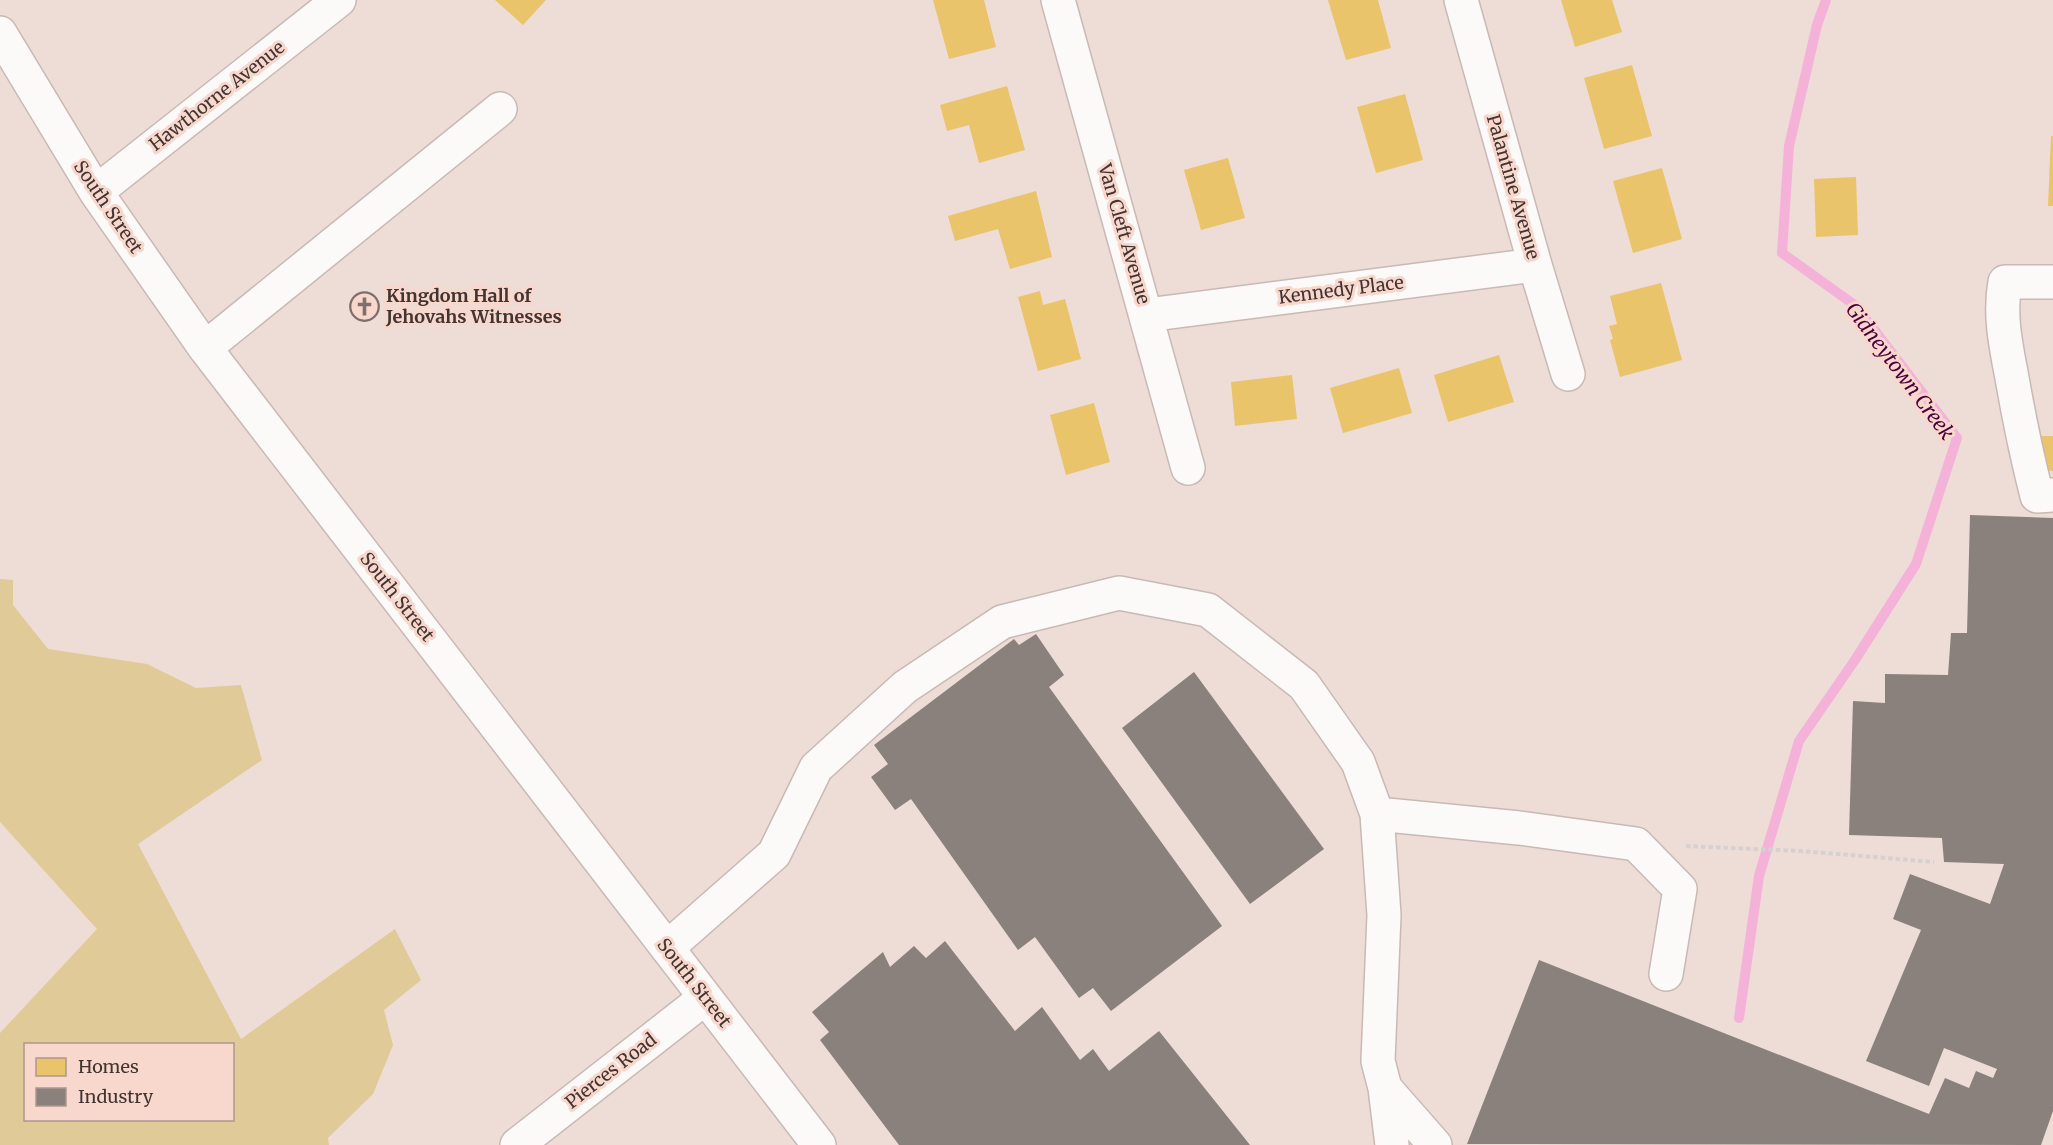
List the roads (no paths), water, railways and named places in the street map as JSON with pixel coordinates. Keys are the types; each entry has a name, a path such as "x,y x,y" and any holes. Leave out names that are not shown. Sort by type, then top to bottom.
{"street":[{"name":"Hawthorne Avenue","path":"96,192 339,0"},
{"name":"Van Cleft Avenue","path":"1058,0 1188,468"},
{"name":"Palantine Avenue","path":"1461,0 1568,374"},
{"name":"South Street","path":"0,33 96,192 205,348 819,1145"},
{"path":"205,348 500,109"},
{"name":"Kennedy Place","path":"1147,315 1535,265"},
{"path":"2053,282 2005,282 2002,303 2004,334 2022,434 2037,496 2053,495"},
{"path":"667,948 774,854 816,768 905,687 1002,622 1119,593 1208,610 1304,685 1358,762 1377,814 1384,915 1378,1061 1392,1145"},
{"path":"1377,814 1519,828 1636,843 1680,889 1666,974"},
{"name":"Pierces Road","path":"517,1145 705,998"},
{"path":"1384,1088 1435,1145"}],"waterway":[{"name":"Gidneytown Creek","path":"1739,1018 1759,876 1799,741 1855,660 1916,564 1957,438 1856,306 1782,253 1789,146 1817,25 1826,0"}],"place":[{"name":"Kingdom Hall of Jehovahs Witnesses","path":"365,306"}]}
